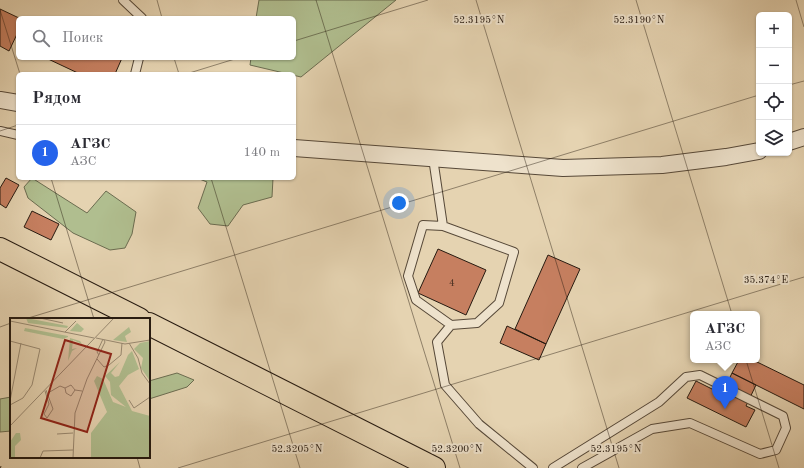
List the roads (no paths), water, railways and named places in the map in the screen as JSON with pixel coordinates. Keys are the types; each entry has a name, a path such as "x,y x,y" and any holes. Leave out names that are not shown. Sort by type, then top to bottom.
{"highway":[{"path":"0,249 137,318"},
{"path":"150,325 434,468"}],"street":[{"path":"0,100 16,103"},
{"path":"792,141 804,137"},
{"path":"296,148 563,168 662,165 756,152"}],"lane":[{"path":"123,0 140,16"},
{"path":"136,72 138,60"},
{"path":"0,131 16,135"},
{"path":"433,158 442,226"},
{"path":"423,225 442,226 514,252 499,303 477,323 451,325 416,300 408,276 423,225"},
{"path":"451,325 437,342 445,385 479,424 533,468"},
{"path":"553,468 659,402 686,377 700,375 783,416 786,428 776,450 760,454 690,423 652,428 582,468"}],"place":[{"name":"АГЗС","path":"725,409"}]}
